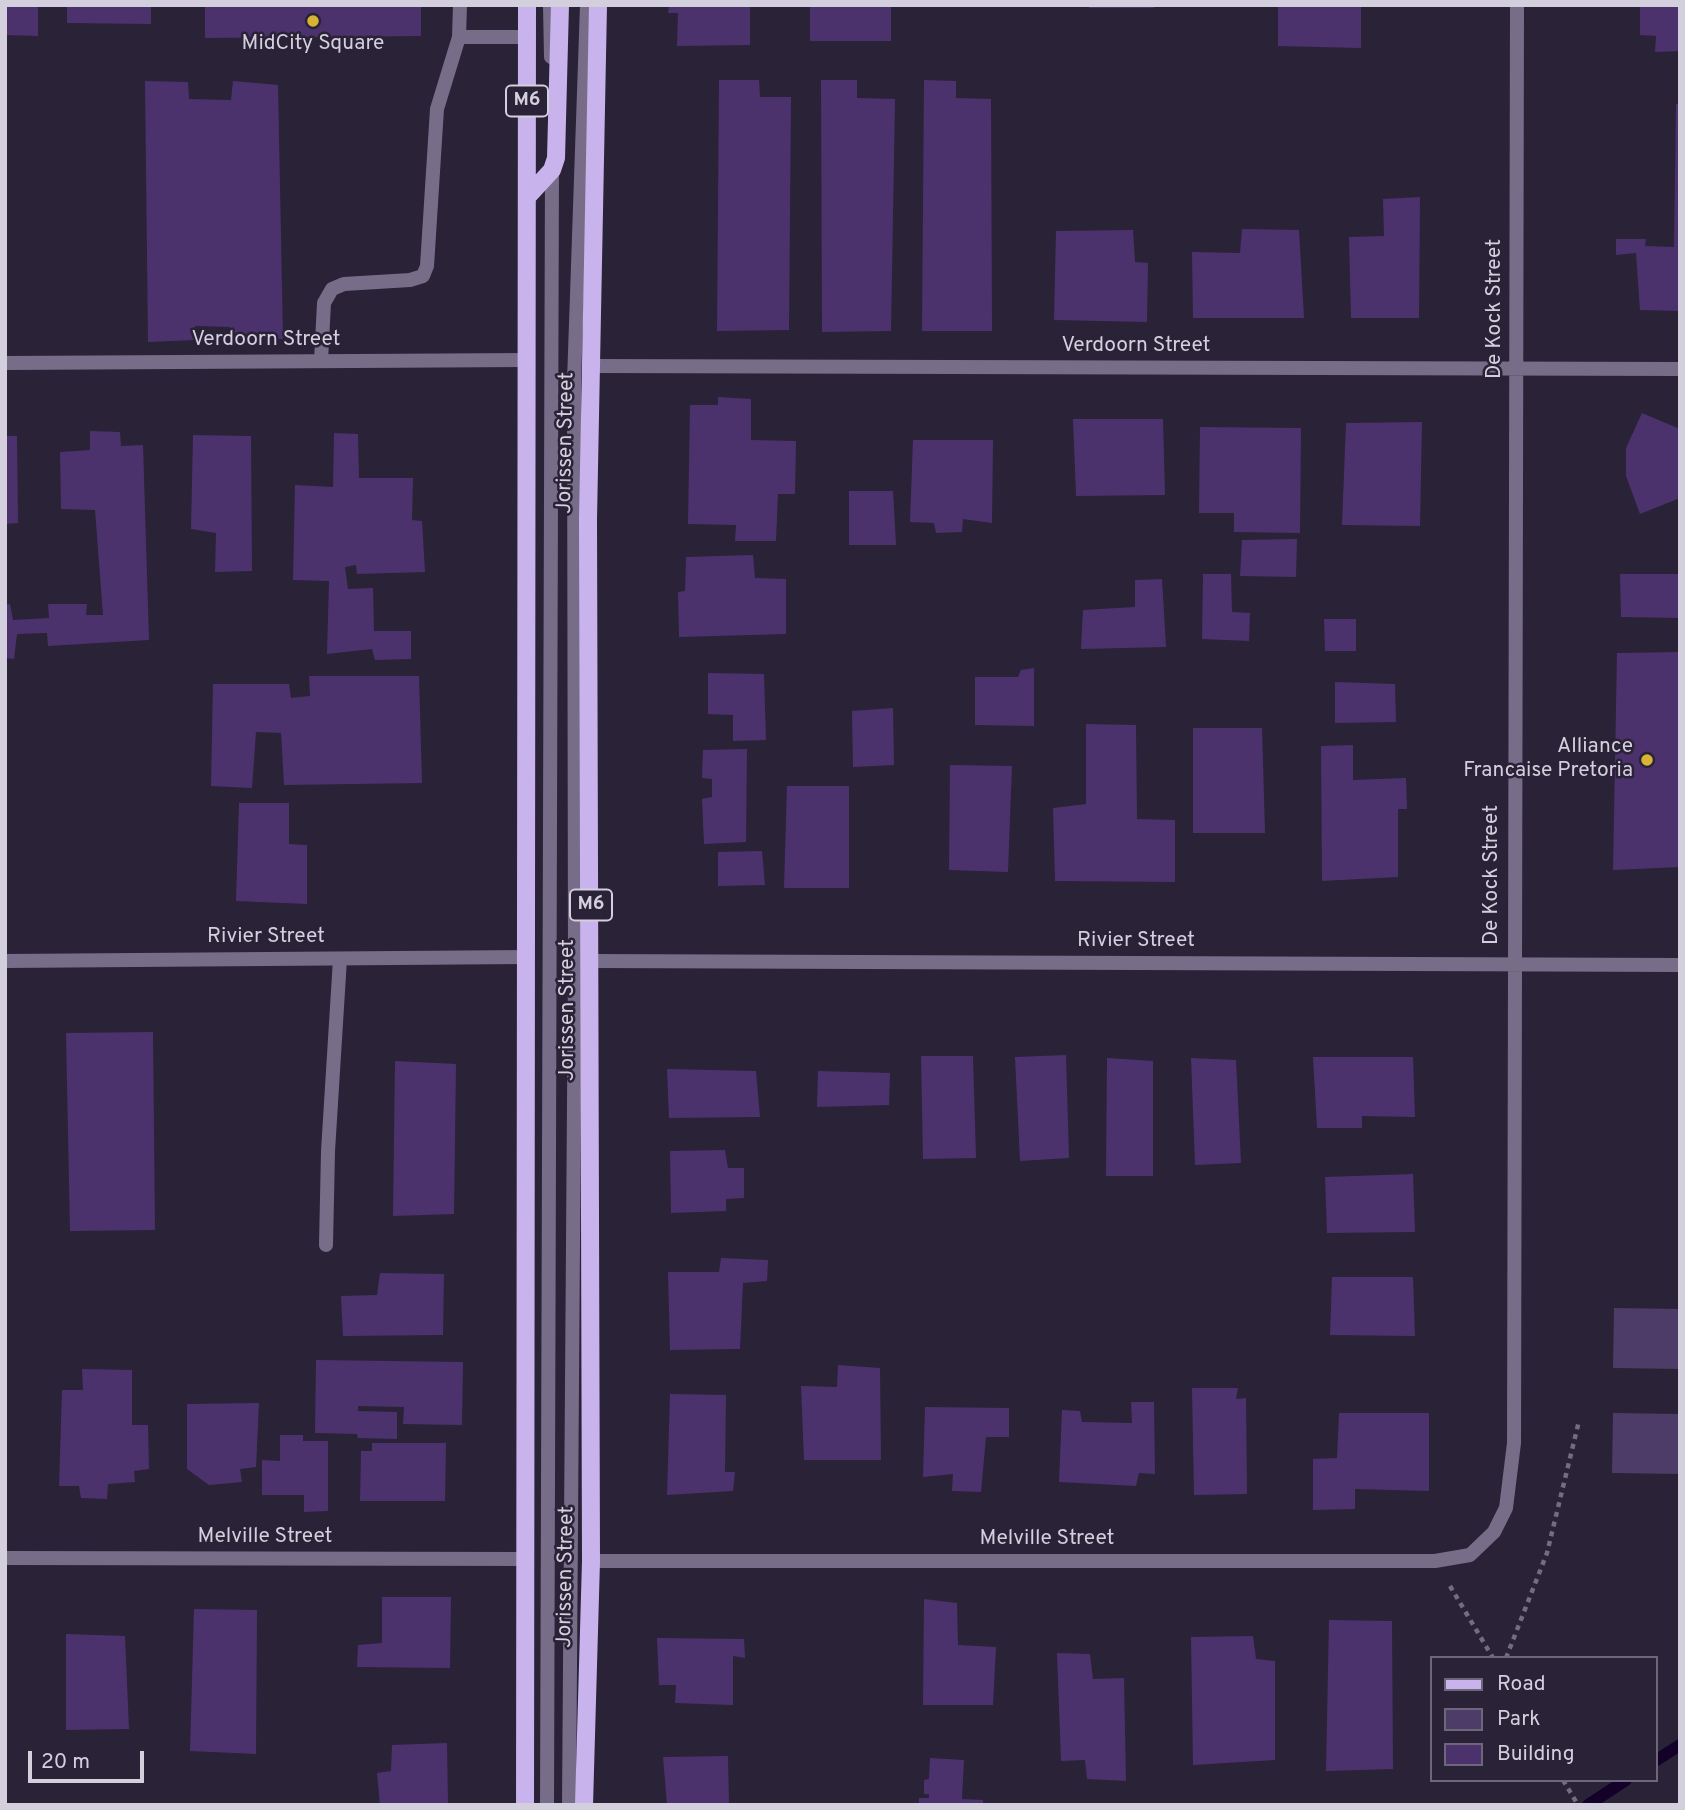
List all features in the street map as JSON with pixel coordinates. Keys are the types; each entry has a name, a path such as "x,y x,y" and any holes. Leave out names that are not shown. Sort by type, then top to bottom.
{"main road":[{"name":"Jorissen Street","path":"525,1805 527,5"},
{"path":"528,196 552,170 557,151 560,5"},
{"name":"Jorissen Street","path":"584,1805 591,1561 592,961 588,533 598,5"}],"street":[{"path":"321,361 324,303 332,289 344,284 411,280 423,276 427,266 437,108 459,37 460,5"},
{"name":"Jorissen Street","path":"547,1805 552,170 550,5"},
{"name":"Jorissen Street","path":"569,1805 575,961 574,381 587,5"},
{"name":"De Kock Street","path":"1494,1532 1506,1508 1514,1443 1517,5"},
{"path":"459,37 527,37"},
{"name":"Verdoorn Street","path":"5,363 528,360"},
{"name":"Verdoorn Street","path":"591,366 1680,369"},
{"name":"Rivier Street","path":"5,961 527,957"},
{"path":"326,1245 328,1151 340,959"},
{"name":"Rivier Street","path":"592,961 1680,965"},
{"name":"Melville Street","path":"591,1561 1435,1561 1471,1555 1494,1532"},
{"name":"Melville Street","path":"5,1558 525,1559"}],"path":[{"path":"1507,1656 1547,1553 1579,1421"},
{"path":"1435,1561 1492,1656"},
{"path":"1564,1783 1578,1805"}],"green space":[{"path":"1614,1308 1680,1309 1680,1369 1613,1368"},
{"path":"1613,1413 1680,1414 1680,1474 1612,1473"}],"building":[{"path":"5,5 38,5 38,36 5,35"},
{"path":"67,5 151,5 151,24 67,23"},
{"name":"MidCity Square","path":"205,5 421,5 421,36 205,38"},
{"path":"669,5 750,5 750,45 677,46 678,13 668,13"},
{"path":"810,5 891,5 891,41 810,41"},
{"path":"1089,5 1154,5 1154,8 1089,8"},
{"path":"1278,5 1361,5 1361,48 1278,46"},
{"path":"1640,5 1680,5 1680,51 1655,52 1656,36 1640,35"},
{"path":"719,80 759,80 760,97 791,97 789,330 717,331"},
{"path":"821,80 857,80 857,98 895,99 891,331 822,332"},
{"path":"924,80 956,81 956,98 991,99 992,331 922,331"},
{"path":"145,81 188,82 189,99 231,100 233,81 278,85 283,339 230,339 230,327 195,326 195,340 148,342"},
{"path":"1680,103 1680,311 1640,310 1636,253 1616,255 1616,239 1646,239 1645,246 1674,247 1676,104"},
{"path":"1420,197 1419,318 1351,318 1349,237 1384,236 1383,199"},
{"path":"1242,229 1299,230 1304,318 1193,318 1192,252 1240,253"},
{"path":"1133,230 1135,262 1148,263 1147,322 1054,320 1056,231"},
{"path":"718,397 751,399 751,440 796,441 795,494 778,494 776,541 735,541 736,525 688,524 690,405 718,405"},
{"path":"1642,413 1680,429 1680,498 1640,514 1626,476 1626,448"},
{"path":"1073,419 1163,419 1165,495 1076,496"},
{"path":"1422,422 1420,526 1342,525 1346,423"},
{"path":"1200,427 1301,428 1300,533 1234,532 1234,513 1199,513"},
{"path":"90,431 120,432 121,446 143,445 149,640 48,646 47,633 17,634 14,659 5,658 5,605 10,604 13,620 49,618 48,604 87,604 86,615 103,615 95,510 61,509 60,452 90,450"},
{"path":"334,433 358,434 359,478 413,478 412,520 422,521 425,572 357,574 356,565 345,567 348,589 373,588 374,631 411,631 411,659 375,660 372,649 327,654 329,581 293,580 295,485 333,487"},
{"path":"193,435 251,436 252,571 215,572 216,533 191,529"},
{"path":"5,436 17,436 18,523 5,524"},
{"path":"913,440 993,440 992,523 963,519 962,532 936,533 934,523 910,522"},
{"path":"849,491 893,491 896,545 849,545"},
{"path":"1297,539 1296,577 1240,576 1242,540"},
{"path":"753,555 755,578 786,579 786,634 679,637 678,592 685,591 686,557"},
{"path":"1203,574 1231,574 1232,612 1250,613 1249,641 1202,639"},
{"path":"1620,574 1680,574 1680,618 1621,617"},
{"path":"1162,579 1166,647 1081,649 1083,610 1135,607 1135,580"},
{"path":"1324,619 1356,619 1356,651 1325,651"},
{"name":"Alliance Francaise Pretoria","path":"1680,652 1680,867 1613,870 1617,653"},
{"path":"1034,668 1034,726 975,725 975,677 1018,677 1021,670"},
{"path":"708,673 764,674 766,740 733,741 733,715 708,714"},
{"path":"309,676 419,676 422,783 284,785 281,733 256,732 252,788 211,786 213,684 289,684 291,698 310,696"},
{"path":"1335,682 1395,684 1396,722 1335,723"},
{"path":"893,708 894,765 853,767 852,711"},
{"path":"1086,724 1136,725 1137,819 1175,820 1175,882 1055,881 1053,808 1086,804"},
{"path":"1193,728 1262,728 1265,833 1193,833"},
{"path":"1353,745 1353,780 1406,778 1407,809 1398,809 1398,877 1322,881 1321,746"},
{"path":"747,749 746,842 704,844 702,799 712,797 712,779 702,778 703,750"},
{"path":"950,765 1012,766 1008,872 949,870"},
{"path":"787,786 849,786 849,888 784,888"},
{"path":"239,803 289,803 289,844 307,845 307,904 236,901"},
{"path":"762,851 765,885 718,886 718,852"},
{"path":"153,1032 155,1230 70,1231 66,1033"},
{"path":"1066,1055 1069,1158 1020,1161 1015,1057"},
{"path":"921,1056 973,1056 976,1158 923,1159"},
{"path":"1313,1057 1413,1057 1415,1117 1362,1116 1362,1128 1317,1128"},
{"path":"1107,1058 1153,1061 1153,1176 1106,1176"},
{"path":"1191,1058 1236,1060 1241,1163 1195,1165"},
{"path":"395,1061 456,1064 454,1214 393,1216"},
{"path":"667,1069 756,1071 760,1117 669,1118"},
{"path":"818,1071 890,1073 889,1105 817,1107"},
{"path":"725,1150 728,1168 744,1168 744,1198 726,1199 726,1211 671,1213 670,1151"},
{"path":"1413,1174 1415,1232 1327,1233 1325,1177"},
{"path":"721,1258 768,1260 767,1281 743,1283 740,1349 670,1350 668,1272 719,1272"},
{"path":"380,1273 444,1274 443,1335 343,1336 341,1296 377,1295"},
{"path":"1332,1277 1413,1277 1415,1336 1330,1335"},
{"path":"316,1360 463,1362 462,1425 403,1424 404,1407 358,1406 358,1411 397,1412 397,1439 315,1433"},
{"path":"838,1365 880,1368 881,1460 804,1460 801,1386 837,1387"},
{"path":"82,1369 132,1370 132,1425 148,1425 149,1469 134,1471 135,1482 108,1484 107,1499 81,1498 79,1486 59,1486 62,1390 83,1390"},
{"path":"1192,1388 1238,1388 1236,1399 1246,1398 1247,1494 1194,1495"},
{"path":"670,1394 726,1395 725,1472 735,1472 733,1491 667,1495"},
{"path":"1131,1402 1154,1402 1155,1474 1139,1473 1136,1486 1059,1482 1062,1410 1080,1411 1082,1422 1132,1423"},
{"path":"259,1403 256,1467 240,1469 242,1482 209,1485 187,1469 187,1404"},
{"path":"925,1407 1009,1408 1009,1437 986,1437 981,1492 952,1491 953,1474 923,1477"},
{"path":"1339,1413 1429,1413 1429,1491 1355,1489 1355,1509 1313,1510 1313,1459 1337,1458"},
{"path":"280,1435 303,1435 303,1441 328,1441 328,1511 304,1512 304,1495 262,1495 262,1460 280,1461"},
{"path":"372,1443 446,1443 445,1501 360,1501 361,1451 372,1451"},
{"path":"382,1597 451,1597 450,1668 357,1667 358,1645 382,1643"},
{"path":"924,1599 957,1603 958,1645 996,1647 993,1705 923,1705"},
{"path":"194,1609 257,1610 256,1754 190,1751"},
{"path":"1329,1620 1392,1621 1393,1769 1326,1771"},
{"path":"66,1634 125,1636 129,1729 66,1730"},
{"path":"1253,1636 1256,1659 1275,1661 1275,1760 1193,1765 1191,1637"},
{"path":"657,1638 744,1639 745,1658 733,1656 733,1705 675,1703 676,1685 659,1685"},
{"path":"1057,1653 1090,1654 1093,1679 1124,1678 1126,1781 1087,1779 1085,1760 1061,1761"},
{"path":"447,1743 448,1805 380,1805 377,1773 391,1771 392,1745"},
{"path":"728,1756 729,1805 667,1805 663,1757"},
{"path":"930,1758 964,1760 962,1799 983,1800 983,1805 919,1805 919,1798 929,1798 929,1794 924,1794 924,1780 929,1779"}],"waterway":[{"path":"1657,1760 1680,1745"},
{"path":"1588,1805 1623,1782"}],"place":[{"name":"MidCity Square","path":"313,21"},
{"name":"Alliance Francaise Pretoria","path":"1647,760"}]}
